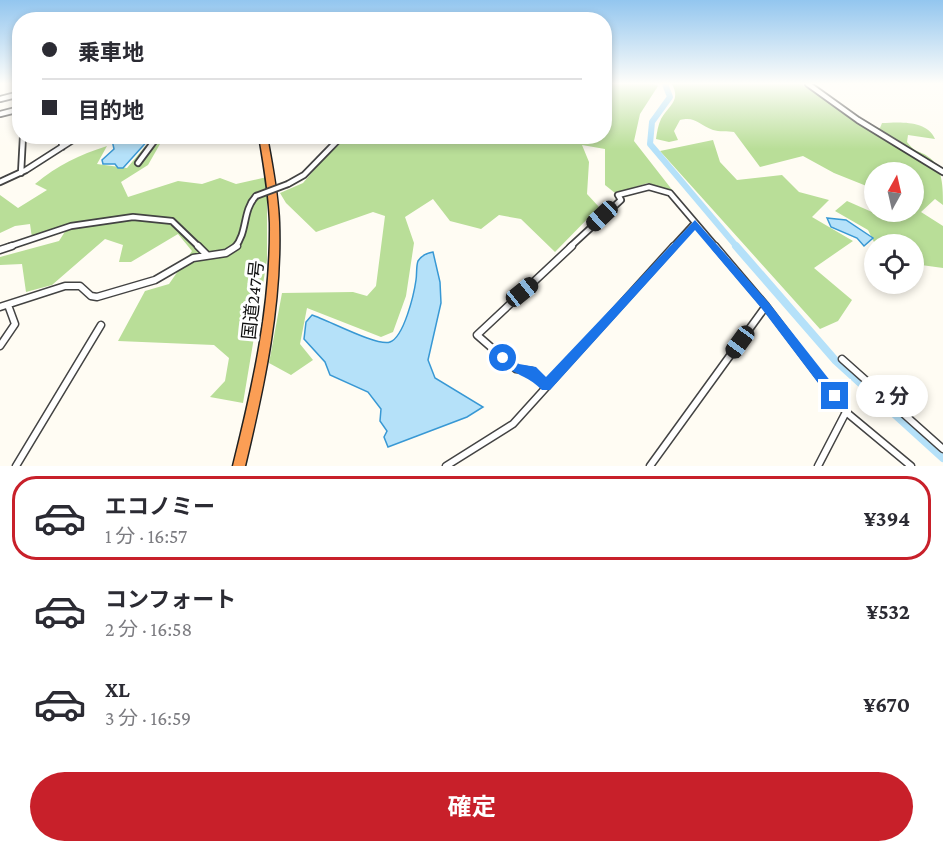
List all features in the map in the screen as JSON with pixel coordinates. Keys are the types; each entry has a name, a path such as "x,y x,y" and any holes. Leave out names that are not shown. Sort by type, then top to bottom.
{"highway":[{"name":"国道247号","path":"239,466 258,386 273,293 275,197 265,144"}],"street":[{"path":"838,106 943,172"},
{"path":"21,173 23,144"},
{"path":"0,182 21,173 66,144"},
{"path":"138,163 152,144"},
{"path":"0,307 65,286 80,286 91,296 97,297 155,280 191,258 206,254 224,254 239,244 248,204 256,196 303,179 333,144"},
{"path":"546,386 532,371 516,369 477,335 621,200 618,195 649,187 670,193 766,306 846,412 911,466"},
{"path":"0,250 71,226 133,217 172,221 206,254"},
{"path":"446,466 513,424 695,223"},
{"path":"0,346 15,324 8,305"},
{"path":"650,466 766,306"},
{"path":"16,466 101,325"},
{"path":"842,359 943,449"},
{"path":"818,466 846,412"}],"green space":[{"path":"612,106 645,106 640,114 634,141 673,191 648,183 615,193 605,185 605,149 582,145 589,162 587,194 599,207 555,252 521,219 499,215 481,229 450,221 433,199 405,217 414,243 406,296 393,332 381,337 307,308 300,344 313,360 291,375 269,363 282,293 353,292 367,296 376,286 385,216 373,212 316,232 286,203 280,193 303,183 338,144 612,144"},
{"path":"671,106 834,106 866,127 880,128 882,123 897,122 919,125 926,128 935,139 908,135 907,142 930,158 938,167 943,205 935,199 924,209 924,162 864,162 864,185 834,173 803,156 760,167 734,132 713,130 690,119 680,120 674,131 678,140 669,142 656,139 658,126"},
{"path":"713,140 720,162 737,180 782,175 799,192 829,200 812,217 853,241 814,268 852,300 838,321 820,329 660,151"},
{"path":"147,144 160,144 148,165 121,182 128,197 178,181 202,184 220,178 236,184 267,177 267,260 243,403 210,397 225,381 229,358 214,345 118,341 145,291 169,284 192,251 178,234 131,262 119,262 123,245 105,239 52,285 26,292 22,264 0,265 0,257 59,241 66,230 32,238 30,224 15,226 0,233 0,195 18,208 47,190 35,184 52,171 78,157 107,146 97,164 127,168"},
{"path":"847,201 864,208 864,222 924,222 924,214 943,226 943,268 924,265 924,234 870,234 868,230 835,211"}],"water":[{"path":"113,144 145,144 123,168 118,168 115,164 103,164 102,160 114,149"},
{"path":"827,218 846,220 867,234 864,234 864,246 857,238 831,227"},
{"path":"433,252 440,282 441,303 428,360 435,378 483,407 467,417 388,447 384,437 387,431 380,421 381,409 368,392 330,375 325,362 304,339 306,322 312,315 375,341 390,342 400,332 408,314 418,261 424,255"}],"waterway":[{"path":"664,106 652,122 650,144 737,247"},
{"path":"736,246 835,360 943,458"}],"route":[{"path":"503,358 516,369 534,372 546,386 695,223 766,306 835,396"}]}
